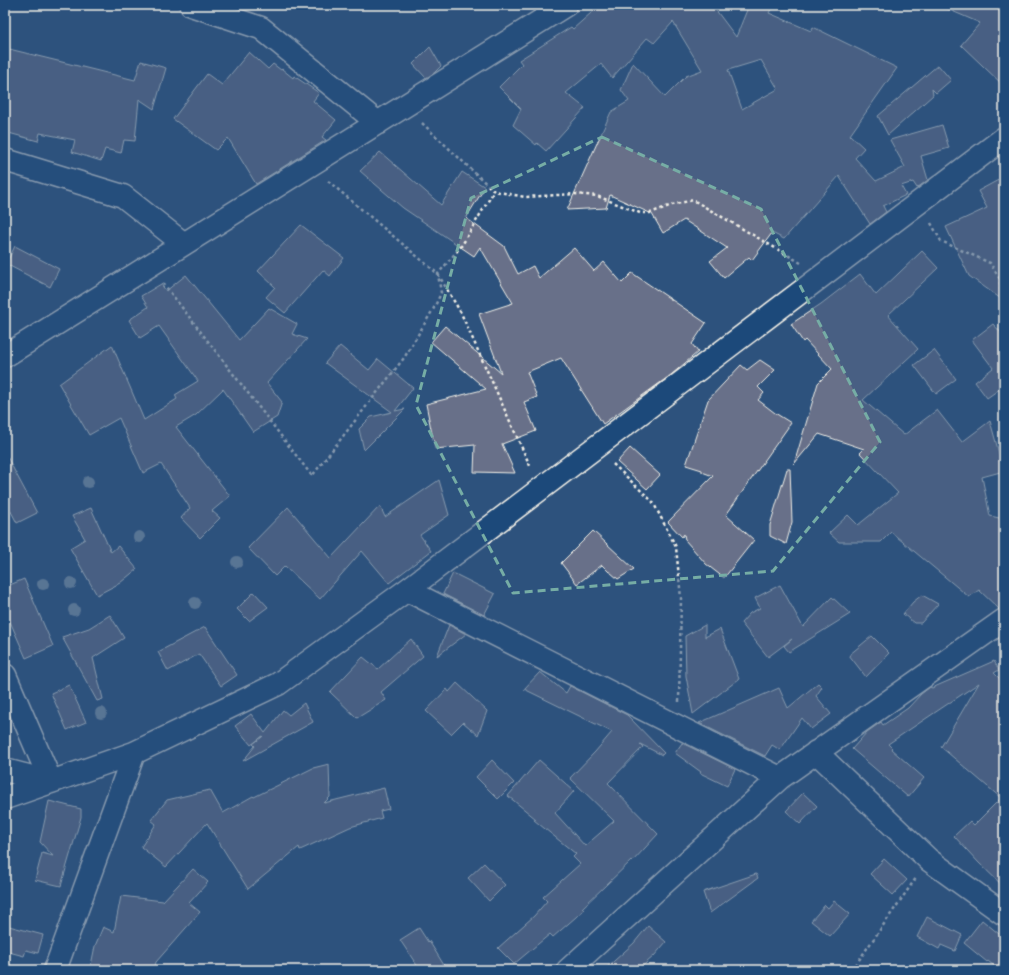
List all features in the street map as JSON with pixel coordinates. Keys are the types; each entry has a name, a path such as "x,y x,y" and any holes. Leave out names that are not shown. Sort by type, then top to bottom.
{"street":[{"path":"190,5 261,28 378,123"},
{"path":"5,356 566,5"},
{"path":"5,798 134,753 278,684 407,590 1004,138"},
{"path":"5,160 123,196 184,244"},
{"path":"407,590 780,778"},
{"path":"568,970 780,778 1004,620"},
{"path":"5,675 50,782"},
{"path":"816,752 929,860 1004,914"},
{"path":"55,970 134,753"},
{"path":"5,770 50,782"}],"path":[{"path":"405,106 494,191 525,197 575,194 597,196 640,213 650,213 672,205 693,200 823,275"},
{"path":"309,166 438,274 461,313 540,489"},
{"path":"150,266 312,476 404,358 434,308 440,293 438,274 462,245 494,191"},
{"path":"920,202 941,242 990,264 1000,279 1001,303 1004,317"},
{"path":"596,447 652,502 676,546 681,598 678,726"},
{"path":"852,970 929,860"}],"highlighted area":[{"path":"602,137 761,209 880,442 773,571 513,593 416,405 471,198"}],"building":[{"path":"600,5 712,5 736,37 749,5 773,5 769,13 811,31 813,27 897,68 850,135 864,148 855,158 876,181 905,167 890,140 942,125 949,148 921,156 928,180 917,188 913,182 901,186 906,195 883,206 886,212 870,224 839,176 784,239 772,233 752,260 749,257 724,278 710,261 727,248 684,220 663,233 652,214 610,195 606,208 567,210 611,112 629,101 621,90 633,63 665,97 686,76 702,70 673,22 654,43 647,38 612,78 601,64 566,93 585,108 546,151 537,143 536,145 513,125 521,109 499,87 522,64 519,60 571,27 573,29","holes":["761,60 778,89 742,109 728,70"]},
{"path":"938,5 1004,5 1004,86 961,45 980,23"},
{"path":"430,47 441,66 426,78 413,64"},
{"path":"5,48 135,80 141,61 166,68 154,109 139,99 135,141 124,140 121,153 105,149 101,161 72,152 75,140 40,133 38,141 5,132 5,107 9,91 6,90 10,70 5,68"},
{"path":"249,52 268,69 273,64 319,93 313,101 336,120 322,137 326,140 256,184 228,138 216,150 173,119 207,74 222,85"},
{"path":"938,65 951,80 936,93 932,89 933,95 888,135 878,116"},
{"path":"380,152 441,205 462,172 485,187 466,218 504,246 518,274 533,266 539,278 574,248 594,271 604,262 622,283 632,273 706,323 692,344 698,352 671,375 603,424 561,358 527,372 537,397 524,402 536,431 502,444 515,473 474,472 475,445 435,449 426,404 486,389 431,342 445,326 501,373 479,314 513,303 480,247 474,256 403,208 360,171"},
{"path":"1004,177 1004,301 969,276 946,227 987,208 978,191"},
{"path":"301,225 344,258 330,276 323,270 285,313 266,297 275,287 258,271"},
{"path":"15,246 59,269 50,287 6,264"},
{"path":"922,251 938,268 888,315 918,349 863,400 904,435 937,410 962,442 990,421 1004,471 982,477 990,516 1004,519 1004,608 999,609 979,590 969,597 891,532 881,542 839,542 829,533 848,515 858,525 898,493 860,453 864,449 819,434 794,464 818,383 832,369 805,340 803,342 791,324 821,304 860,274 876,295"},
{"path":"186,275 239,340 269,308 297,324 292,334 307,339 267,383 282,402 277,417 253,432 223,389 196,415 176,427 230,496 212,511 220,518 200,538 181,518 190,508 161,464 143,473 119,418 89,435 59,384 112,345 144,420 177,399 175,395 198,381 159,326 140,338 129,320 148,307 141,296 161,284 166,291"},
{"path":"993,324 1004,336 1004,386 987,398 975,382 993,368 972,340"},
{"path":"340,346 369,370 378,359 413,388 395,411 405,409 364,450 359,429 371,417 392,412 325,363"},
{"path":"934,350 956,379 936,394 914,365"},
{"path":"760,360 775,370 758,387 764,393 758,400 791,423 726,515 754,540 724,578 706,564 685,540 684,534 682,537 668,522 713,476 702,472 702,470 686,465 708,400 741,365 747,370"},
{"path":"630,448 660,475 647,489 617,462"},
{"path":"5,453 37,513 17,523 5,500"},
{"path":"787,469 790,469 792,522 786,544 770,536 770,525"},
{"path":"439,480 449,515 420,535 431,551 389,583 362,551 320,599 285,566 275,576 248,548 288,507 331,558 380,506 385,517"},
{"path":"91,508 111,552 118,546 137,569 120,583 97,595 70,548 85,539 72,516"},
{"path":"593,531 634,569 618,579 602,565 577,584 561,563"},
{"path":"453,573 495,594 484,615 443,594"},
{"path":"24,579 53,646 26,658 5,610 5,587"},
{"path":"780,585 803,627 832,597 850,614 789,652 784,646 792,639 768,657 741,623 750,613 760,608 755,598"},
{"path":"254,592 268,607 249,621 237,609"},
{"path":"922,595 938,604 921,623 914,623 903,614 913,602"},
{"path":"110,615 124,638 93,658 103,699 97,701 62,637 89,628"},
{"path":"449,625 466,634 437,656"},
{"path":"705,625 705,637 720,629 739,679 693,714 686,676 685,636"},
{"path":"205,627 237,675 221,686 199,654 168,671 158,652"},
{"path":"872,636 889,653 866,677 849,655"},
{"path":"411,639 423,656 381,692 386,700 357,718 330,692 363,657 378,669"},
{"path":"994,661 999,670 994,673 1004,683 1004,887 954,836 970,821 974,825 1001,798 941,747 979,683 888,744 892,748 891,749 924,778 908,797 852,749 867,732 881,722 883,725 908,708 930,687 932,688"},
{"path":"540,672 566,693 570,686 627,715 664,753 662,755 640,744 643,747 608,783 658,834 632,862 631,861 582,908 584,910 553,937 550,934 514,964 498,948 534,916 547,901 543,897 580,864 573,857 576,854 534,820 536,819 508,796 539,760 574,791 555,813 585,846 614,821 570,778 612,732 524,689"},
{"path":"457,683 487,711 478,735 463,722 451,734 426,711 447,689 449,692"},
{"path":"818,683 822,687 816,696 831,714 811,729 802,718 780,750 772,745 765,756 699,723 779,688 788,708"},
{"path":"69,685 86,722 67,730 51,693"},
{"path":"304,703 313,722 243,761 255,746 253,744 263,736 251,745 235,726 251,714 265,733 283,710 289,715"},
{"path":"682,743 735,769 727,786 700,773 701,772 675,753"},
{"path":"492,760 514,783 498,799 476,777"},
{"path":"329,764 330,797 324,803 384,788 389,809 380,811 382,818 350,827 300,850 299,847 248,889 207,823 166,867 141,847 156,824 151,820 167,800 210,790 223,813 253,796 254,797 313,768"},
{"path":"803,793 817,806 800,824 786,811"},
{"path":"49,801 81,809 81,817 61,886 35,880 42,853 53,856 40,842"},
{"path":"884,859 907,880 893,895 870,874"},
{"path":"484,863 505,885 489,901 468,878"},
{"path":"193,869 208,882 189,903 200,912 156,962 154,970 90,970 95,946 103,927 114,932 121,896 163,901"},
{"path":"756,874 758,878 710,913 703,892"},
{"path":"834,901 850,914 830,936 811,921 825,905 828,908"},
{"path":"927,917 962,935 955,951 941,945 939,949 917,937"},
{"path":"982,920 1004,938 1004,970 999,970 988,961 987,962 964,943"},
{"path":"5,925 43,935 38,953 26,950 24,956 5,951"},
{"path":"648,926 666,942 654,956 638,970 604,970 634,943"},
{"path":"419,928 447,970 420,970 400,940"}]}
